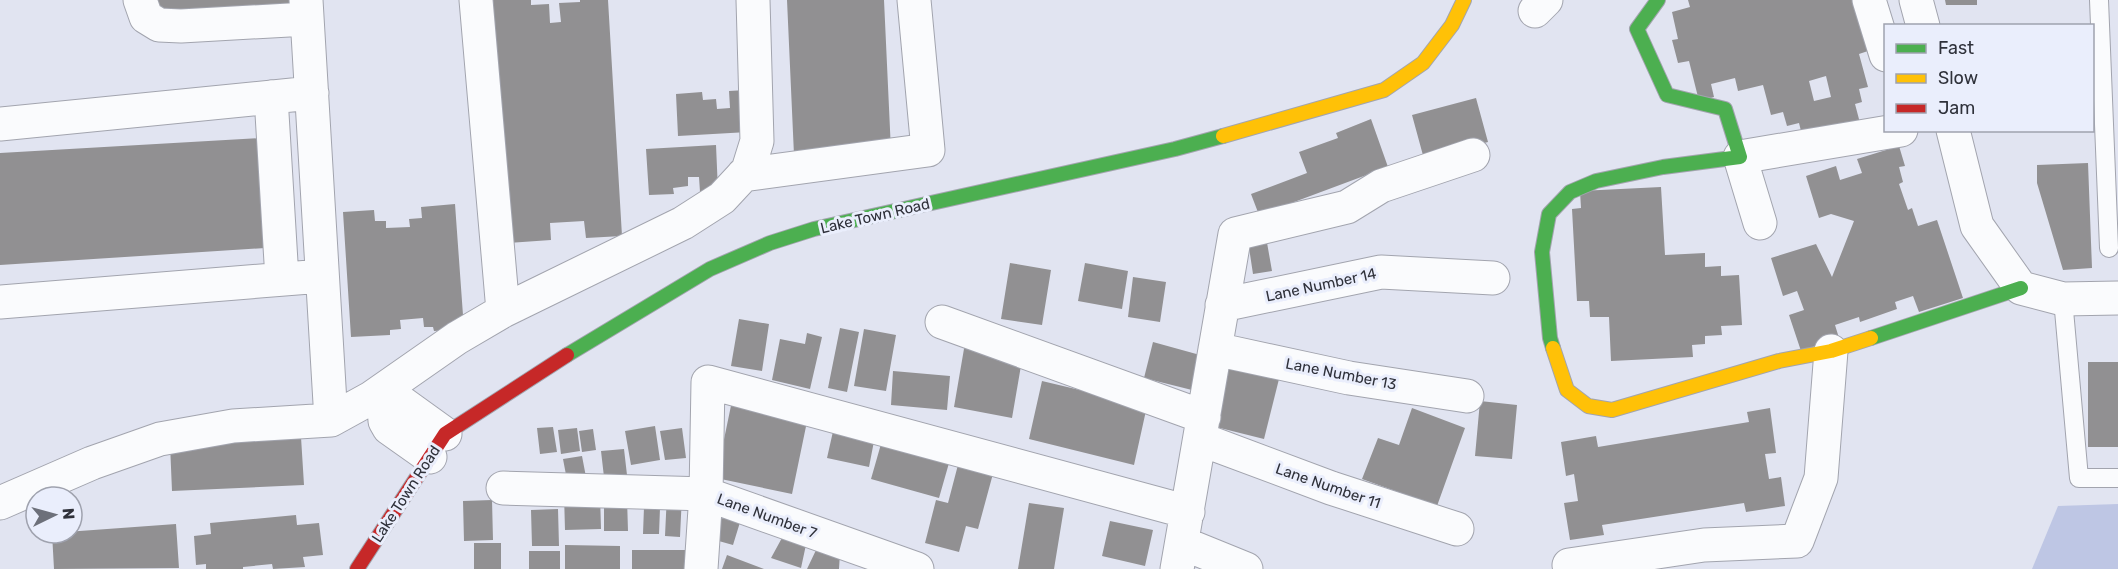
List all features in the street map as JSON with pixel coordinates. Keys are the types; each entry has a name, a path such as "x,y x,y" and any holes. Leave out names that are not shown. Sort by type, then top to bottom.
{"street":[{"path":"140,0 146,17 159,25 181,26 307,10 331,420"},
{"path":"476,0 504,311"},
{"path":"378,403 458,338 504,311 682,223 722,198 748,170 757,141 753,0"},
{"path":"743,175 928,150 914,0"},
{"name":"Lake Town Road","path":"357,569 437,446 588,341 710,269 770,243 814,229 1175,149 1384,90 1423,63 1452,25 1464,0"},
{"path":"1658,0 1637,29 1667,94 1725,109 1760,223"},
{"path":"1869,0 1884,49"},
{"path":"1916,0 1922,24"},
{"path":"0,124 312,93"},
{"path":"271,98 282,279"},
{"path":"1889,132 1740,157 1663,167 1596,181 1570,192 1549,214 1542,252 1550,338 1567,390 1588,406 1612,410 1779,361 1831,351 2021,288 2063,298 2118,298"},
{"path":"1954,132 1977,226 2021,288"},
{"path":"1183,541 1235,234 1347,207 1381,186 1473,155"},
{"name":"Lane Number 14","path":"1222,305 1381,272 1493,278"},
{"path":"0,302 322,276"},
{"name":"Lane Number 11","path":"942,322 1202,428 1331,488 1457,529"},
{"name":"Lane Number 13","path":"1215,349 1349,378 1467,396"},
{"path":"1569,565 1704,545 1791,555 1821,478 1831,351"},
{"path":"701,569 706,494 708,382 1183,541 1246,569"},
{"path":"0,503 92,463 160,439 233,426 331,420 378,403 402,403 437,446"},
{"name":"Lane Number 7","path":"503,488 706,494 917,569"}],"lane":[{"path":"2099,0 2109,248"},
{"path":"2063,298 2079,478 2118,478"}],"shaded area":[{"path":"2118,504 2118,569 2032,569 2058,506"}],"building":[{"path":"154,0 296,0 296,10 155,20"},
{"path":"493,0 531,0 531,5 549,4 550,23 561,22 559,3 608,0 622,236 586,238 584,221 550,223 551,240 508,243"},
{"path":"787,0 884,0 891,151 794,155"},
{"path":"1688,0 1858,0 1871,50 1859,54 1868,87 1859,89 1862,102 1855,104 1860,123 1803,139 1799,123 1787,126 1783,112 1771,115 1763,85 1738,91 1735,78 1711,84 1714,97 1699,101 1689,61 1678,63 1672,40 1678,39 1672,12 1690,7","holes":["1826,76 1831,97 1814,101 1809,81"]},
{"path":"1945,0 1977,0 1977,5 1946,5"},
{"path":"746,90 748,132 678,136 676,94 702,92 703,100 716,99 717,109 730,108 729,91"},
{"path":"1476,98 1488,142 1424,159 1412,115"},
{"path":"1371,119 1388,167 1259,215 1251,194 1307,173 1299,152 1338,138 1336,133"},
{"path":"262,138 265,248 0,265 0,153"},
{"path":"716,145 718,191 700,192 699,177 688,177 688,186 673,188 674,194 649,195 646,149"},
{"path":"1899,146 1905,166 1899,167 1903,182 1899,184 1908,210 1912,208 1918,226 1937,220 1963,298 1919,312 1913,296 1895,302 1897,309 1860,322 1859,317 1835,325 1839,338 1801,351 1789,315 1804,310 1797,291 1783,296 1771,258 1816,244 1832,277 1854,221 1831,214 1819,218 1806,176 1836,166 1840,180 1862,173 1857,159"},
{"path":"2088,163 2092,268 2063,270 2037,183 2037,165"},
{"path":"1661,187 1665,255 1705,253 1705,267 1721,266 1721,276 1739,275 1742,325 1721,326 1722,335 1705,336 1705,344 1692,345 1693,357 1611,361 1609,317 1590,317 1589,301 1577,301 1572,209 1581,208 1580,191"},
{"path":"455,204 464,329 434,331 433,327 424,327 423,318 400,320 401,329 390,330 390,335 351,337 343,212 374,210 375,221 386,221 386,228 410,227 409,219 422,218 421,207"},
{"path":"1266,237 1272,271 1253,274 1248,241"},
{"path":"1010,263 1051,270 1042,325 1001,319"},
{"path":"1085,263 1128,271 1122,309 1078,301"},
{"path":"1133,277 1166,282 1160,322 1128,317"},
{"path":"739,319 769,324 762,371 731,366"},
{"path":"840,328 859,332 847,392 828,388"},
{"path":"864,329 896,335 886,391 854,386"},
{"path":"807,333 822,337 810,389 772,380 780,339 805,344"},
{"path":"1153,342 1200,355 1192,390 1144,378"},
{"path":"965,343 1023,354 1012,418 954,407"},
{"path":"1228,362 1280,375 1264,439 1212,426"},
{"path":"2088,362 2118,362 2118,447 2088,447"},
{"path":"893,371 950,376 947,410 891,405"},
{"path":"1042,381 1147,406 1134,465 1029,439"},
{"path":"733,396 809,412 792,494 716,478"},
{"path":"1480,401 1517,405 1512,459 1475,456"},
{"path":"1412,408 1465,428 1437,506 1362,479 1378,438 1399,445"},
{"path":"1770,408 1776,453 1765,454 1769,479 1781,477 1785,506 1746,512 1744,503 1602,525 1604,535 1570,540 1564,503 1578,501 1574,474 1566,476 1561,442 1596,436 1598,447 1749,422 1747,412"},
{"path":"655,426 660,460 631,465 625,431"},
{"path":"553,427 557,452 540,454 537,428"},
{"path":"834,427 875,436 869,467 827,458"},
{"path":"577,428 580,451 561,454 558,430"},
{"path":"682,428 686,458 665,460 660,431"},
{"path":"593,429 596,450 582,452 579,431"},
{"path":"885,430 953,449 939,498 871,479"},
{"path":"301,437 304,485 172,491 170,444"},
{"path":"624,449 627,475 604,477 601,451"},
{"path":"582,456 586,477 567,480 563,459"},
{"path":"959,461 994,470 978,529 966,526 959,552 925,543 936,500 948,503"},
{"path":"564,494 600,494 601,529 565,530"},
{"path":"667,494 682,495 680,537 665,536"},
{"path":"604,498 627,498 628,531 604,531"},
{"path":"492,500 493,540 464,541 463,501"},
{"path":"1029,503 1064,508 1054,569 1018,569"},
{"path":"644,507 660,508 659,534 643,534"},
{"path":"558,509 559,546 532,546 531,510"},
{"path":"716,512 741,519 733,545 708,538"},
{"path":"296,515 297,525 319,523 323,555 303,557 305,567 273,569 272,564 243,567 243,569 206,569 206,564 196,565 194,536 211,534 210,523"},
{"path":"1110,521 1153,530 1145,566 1102,556"},
{"path":"176,524 179,568 54,569 53,545 84,545 84,531"},
{"path":"783,536 807,540 801,568 771,558"},
{"path":"474,543 501,543 501,569 474,569"},
{"path":"565,545 620,546 620,569 565,569"},
{"path":"817,548 840,553 839,569 807,569"},
{"path":"632,550 696,550 696,569 632,569"},
{"path":"529,551 560,551 560,569 529,569"},
{"path":"727,555 764,569 722,569"}],"traffic: fast":[{"path":"1553,348 1550,338 1542,252 1549,214 1570,192 1596,181 1663,167 1740,157 1725,109 1667,95 1637,29 1658,0"},
{"path":"567,355 710,269 770,243 814,229 1175,149 1223,136"},
{"path":"1871,338 2021,288"}],"traffic: slow":[{"path":"1223,136 1384,90 1423,63 1452,25 1464,0"},
{"path":"1553,348 1567,390 1588,406 1612,410 1779,361 1831,351 1871,338"}],"traffic: jam":[{"path":"357,569 445,434 567,355"}]}
